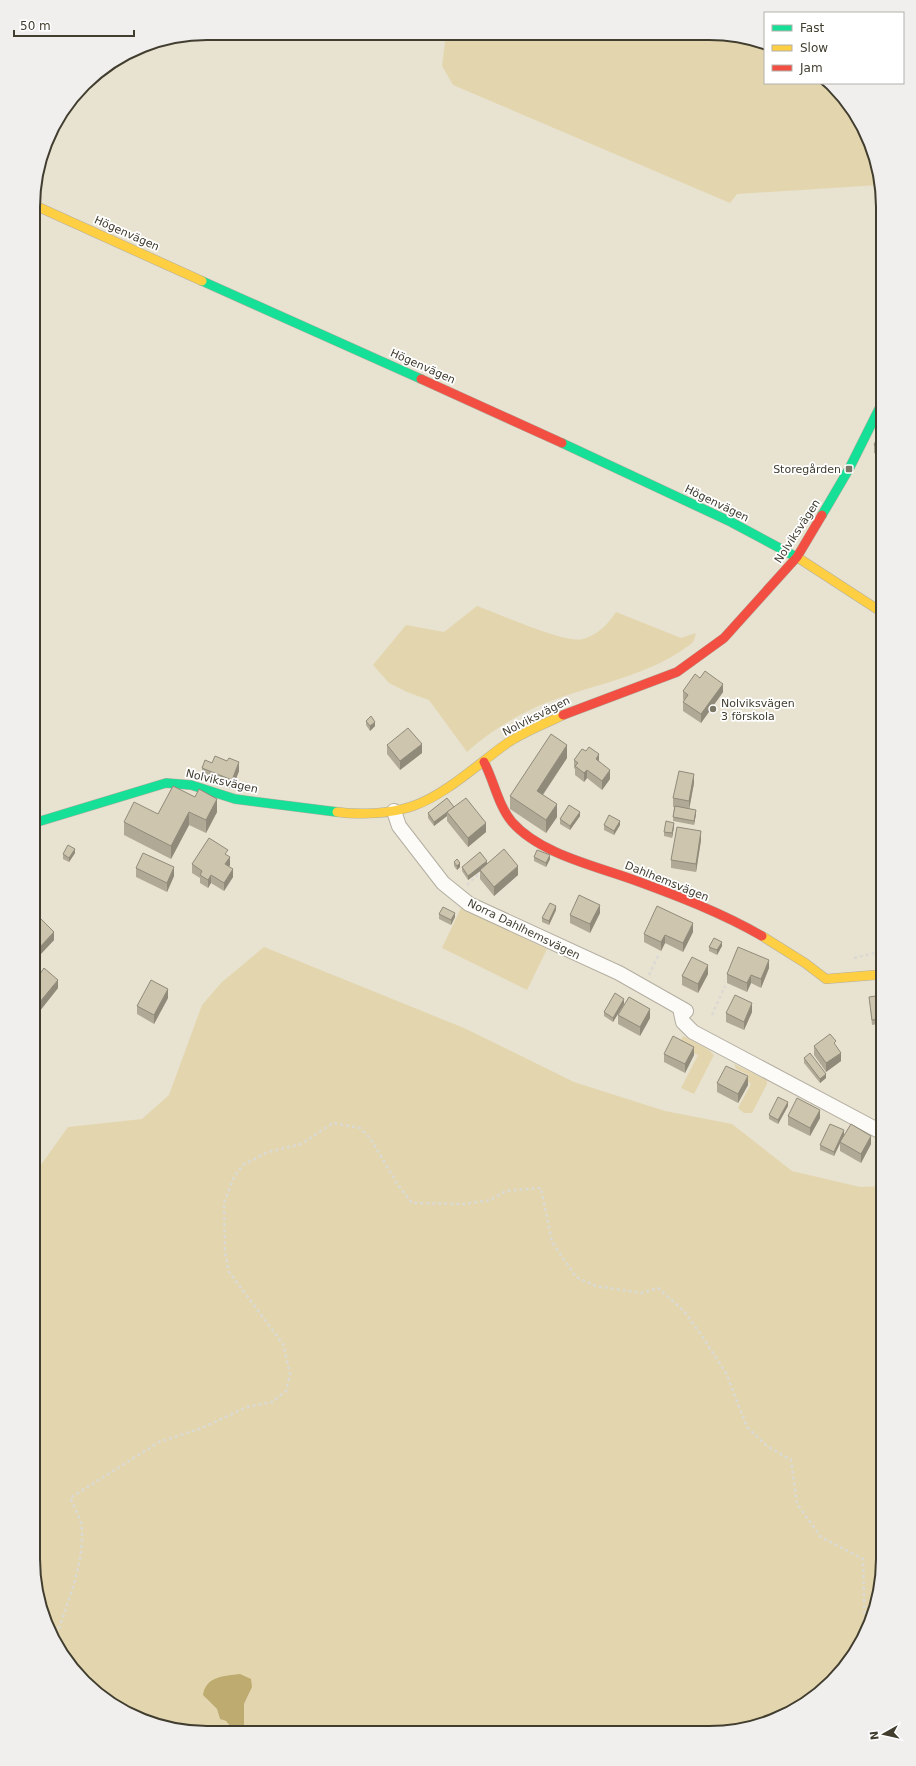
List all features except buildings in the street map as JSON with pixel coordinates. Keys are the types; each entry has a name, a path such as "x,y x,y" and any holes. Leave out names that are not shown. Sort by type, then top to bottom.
{"street":[{"name":"Högenvägen","path":"40,208 566,445 732,522 797,557 876,609"},
{"name":"Nolviksvägen","path":"40,821 166,783 191,785 235,799 318,810 365,814 394,811 413,806 439,792 484,762 507,743 572,710 671,674 700,657 724,638 797,557 849,469 876,415"},
{"name":"Dahlhemsvägen","path":"484,762 490,772 503,808 518,827 546,846 702,907 762,935 791,953 826,979 874,975"},
{"name":"Norra Dahlhemsvägen","path":"394,811 399,826 443,883 470,904 619,972 683,1010 683,1022 693,1032 876,1129"}],"path":[{"path":"456,894 484,869"},
{"path":"644,987 659,954"},
{"path":"712,1015 725,986"},
{"path":"57,1633 72,1590 81,1556 81,1523 70,1498 159,1442 202,1428 247,1407 272,1402 286,1391 290,1374 283,1344 229,1272 225,1252 224,1203 234,1177 243,1165 268,1152 301,1144 333,1123 360,1128 370,1138 398,1185 412,1203 465,1204 490,1200 506,1191 541,1188 552,1242 576,1277 596,1286 641,1293 658,1288 684,1311 726,1373 747,1427 767,1446 791,1460 797,1504 820,1537 863,1559 865,1619"}],"shaded area":[{"path":"445,40 720,40 741,43 763,49 764,84 822,84 835,97 848,114 859,133 867,153 875,185 737,194 730,203 453,85 442,66"},
{"path":"477,606 547,633 574,639 583,639 598,632 606,625 616,612 681,638 696,633 692,643 667,659 631,675 573,693 536,707 499,727 467,752 429,700 407,692 389,683 373,665 406,625 444,632"},
{"path":"461,908 547,949 527,990 442,948"},
{"path":"264,947 464,1028 574,1082 665,1111 732,1124 792,1171 860,1187 876,1186 875,1581 867,1613 859,1633 848,1652 835,1669 819,1685 802,1698 783,1709 763,1717 741,1723 720,1726 243,1726 244,1704 249,1694 206,1699 217,1709 220,1719 226,1721 230,1726 196,1726 175,1723 153,1717 133,1709 114,1698 97,1685 81,1669 68,1652 57,1633 49,1613 43,1591 40,1570 40,1166 68,1127 142,1119 169,1095 202,1005 222,982"},
{"path":"683,1036 708,1049 714,1055 694,1094 681,1088 698,1055 693,1053 694,1048 681,1040"},
{"path":"734,1064 767,1080 767,1084 752,1113 744,1113 738,1108 751,1084 747,1081 749,1075 736,1069"},
{"path":"240,1674 251,1679 252,1687 244,1704 244,1726 230,1726 226,1721 220,1719 217,1709 203,1695 208,1684 217,1678"}],"traffic: fast":[{"path":"202,281 421,379"},
{"path":"822,515 849,469 876,415"},
{"path":"562,443 731,522 800,559"},
{"path":"40,821 166,783 191,785 235,799 337,812"}],"traffic: slow":[{"path":"40,208 202,281"},
{"path":"800,559 876,608"},
{"path":"337,812 365,814 395,811 425,801 449,787 513,740 563,715"},
{"path":"762,936 805,963 826,979 875,975"}],"traffic: jam":[{"path":"421,379 562,443"},
{"path":"563,715 677,672 724,638 797,557 822,515"},
{"path":"484,762 507,815 524,833 538,843 569,858 634,880 700,905 762,936"}],"place":[{"name":"Storegården","path":"849,469"},
{"name":"Nolviksvägen 3 förskola","path":"713,709"}]}
